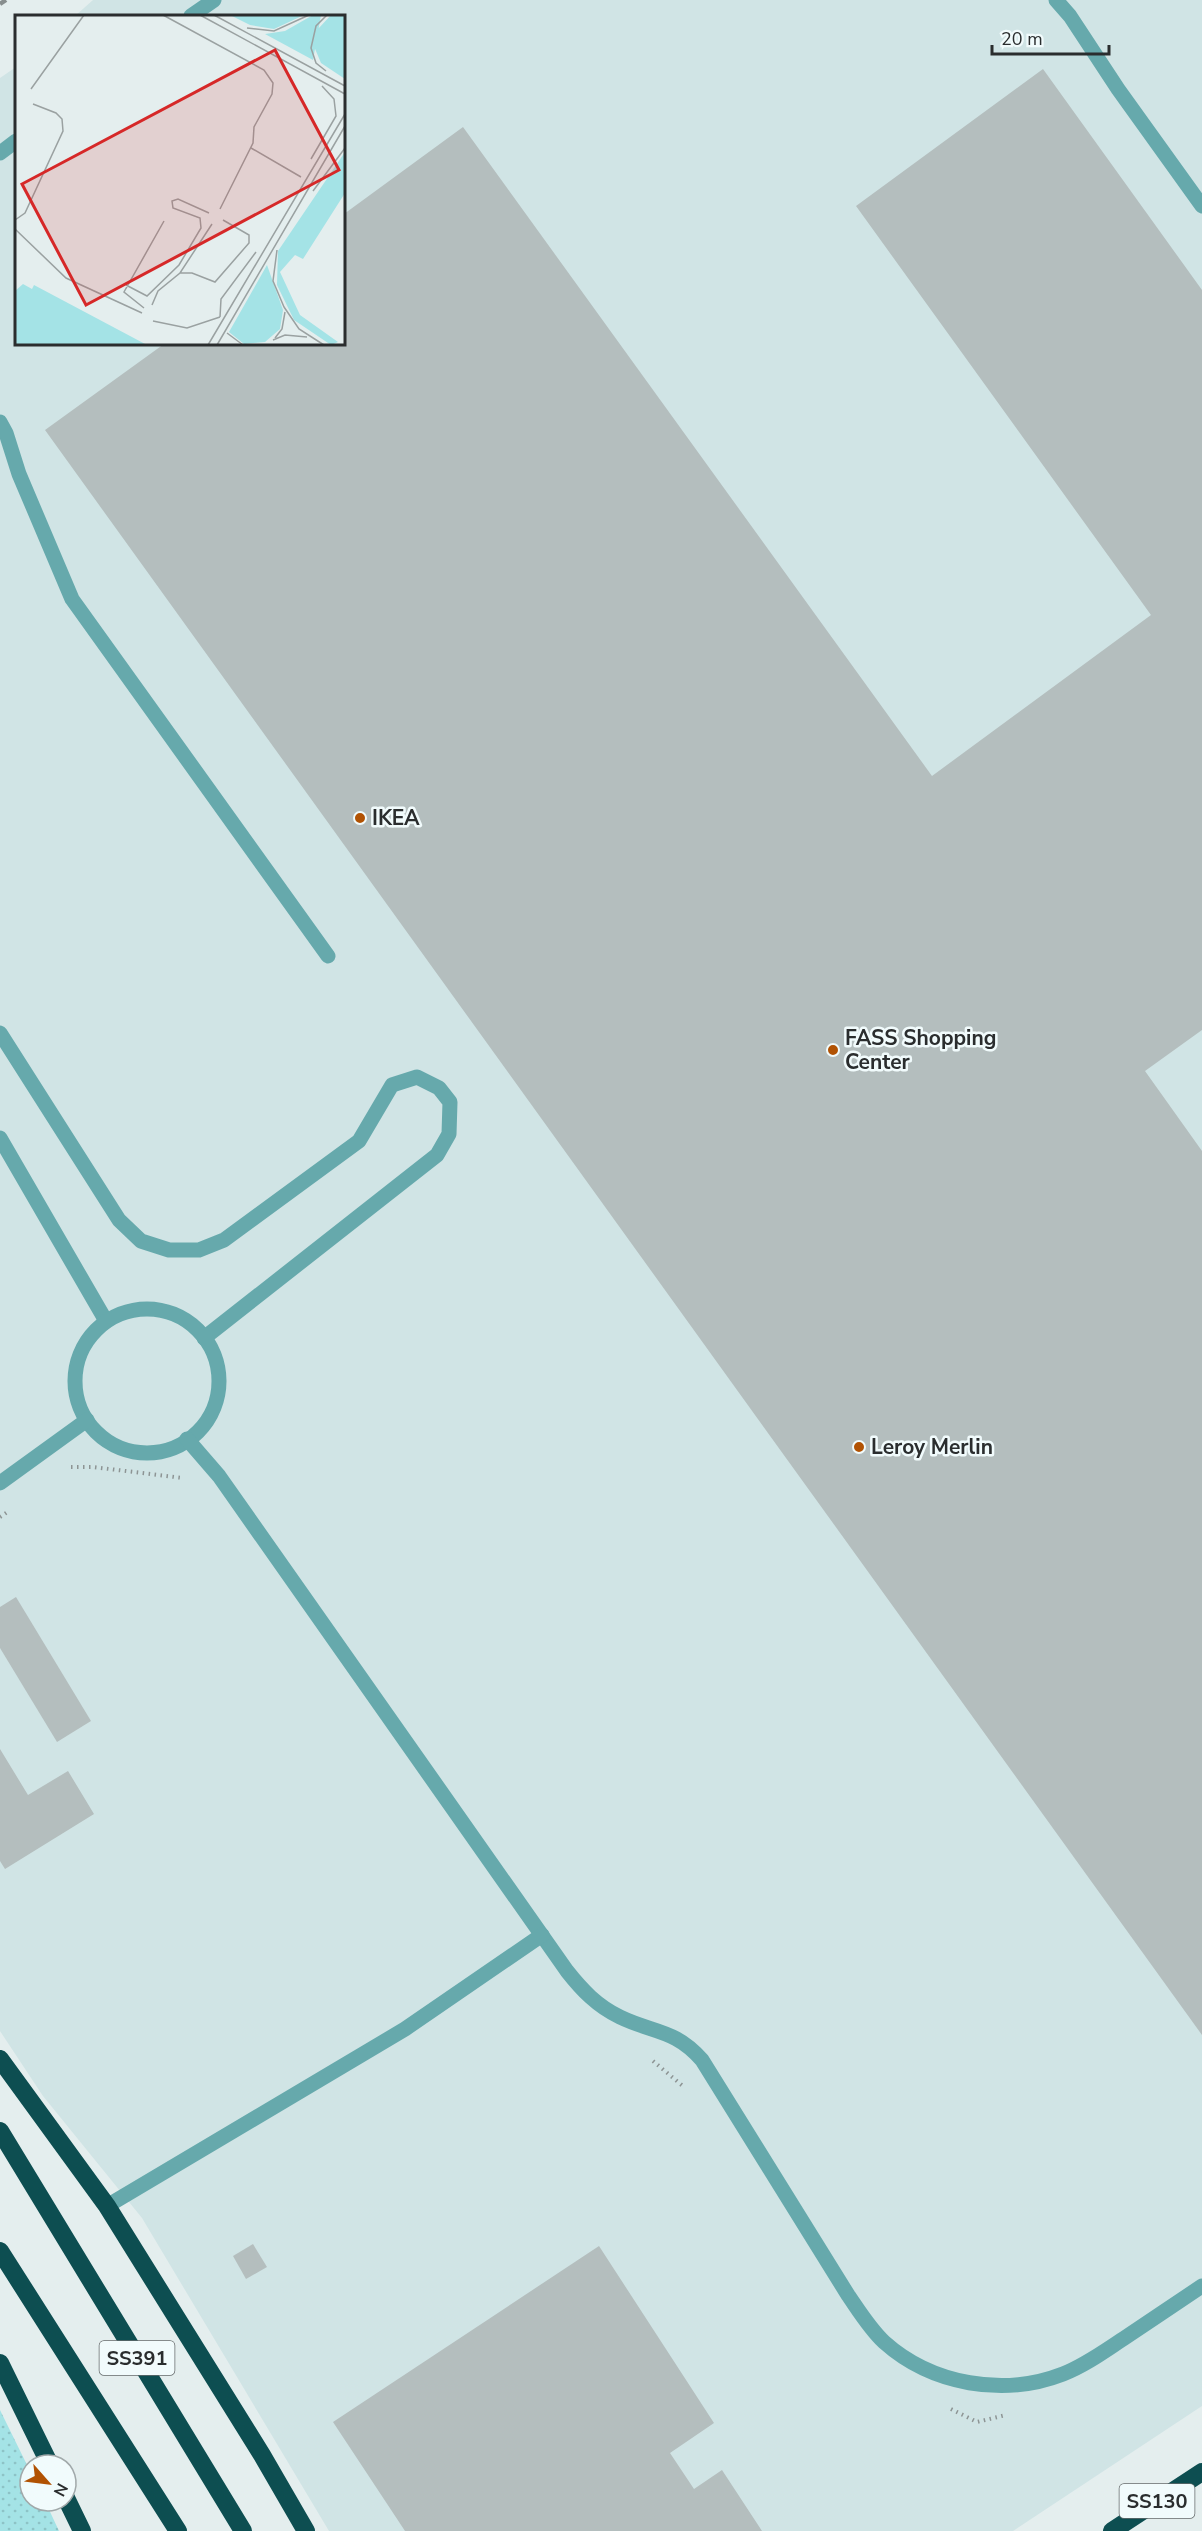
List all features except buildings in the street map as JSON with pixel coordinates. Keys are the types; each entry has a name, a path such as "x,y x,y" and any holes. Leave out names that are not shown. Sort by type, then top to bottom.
{"highway":[{"path":"0,2059 107,2206 262,2455 306,2531"},
{"name":"SS391","path":"0,2131 243,2531"},
{"name":"SS391","path":"0,2251 178,2531"},
{"path":"0,2363 44,2453"},
{"name":"SS130","path":"1112,2531 1202,2472"},
{"path":"73,2513 82,2531"}],"lane":[{"path":"192,15 214,0"},
{"path":"1056,0 1070,16 1118,89 1202,206"},
{"path":"0,153 15,142"},
{"path":"0,422 6,433 19,474 72,599 328,956"},
{"path":"0,1033 119,1220 141,1241 169,1250 199,1250 224,1240 358,1141 392,1085 417,1077 439,1088 450,1102 449,1134 437,1155 204,1338"},
{"path":"0,1138 106,1321"},
{"path":"150,1308 173,1313 193,1325 204,1338 217,1365 219,1389 212,1412 198,1432 178,1446 156,1452 131,1451 109,1442 91,1427 79,1406 74,1382 78,1359 89,1338 106,1321 127,1311 150,1308"},
{"path":"0,1483 87,1420"},
{"path":"188,1439 219,1476 579,1986 602,2007 621,2018 670,2034 688,2045 702,2060 868,2325 900,2355 924,2369 952,2379 981,2385 1009,2386 1054,2376 1088,2362 1202,2286"},
{"path":"107,2206 405,2029 542,1935"}],"shaded area":[{"name":"FASS Shopping Center","path":"93,0 1202,0 1202,2406 1013,2531 329,2531 142,2218 43,2096 0,2031 0,78 15,68 15,345 345,345 345,15 76,15"},
{"path":"0,2410 21,2453 18,2453 18,2513 51,2513 59,2531 0,2531"}],"railway":[{"path":"0,4 6,0"}],"place":[{"name":"IKEA","path":"360,818"},
{"name":"FASS Shopping Center","path":"833,1050"},
{"name":"Leroy Merlin","path":"859,1447"}]}
